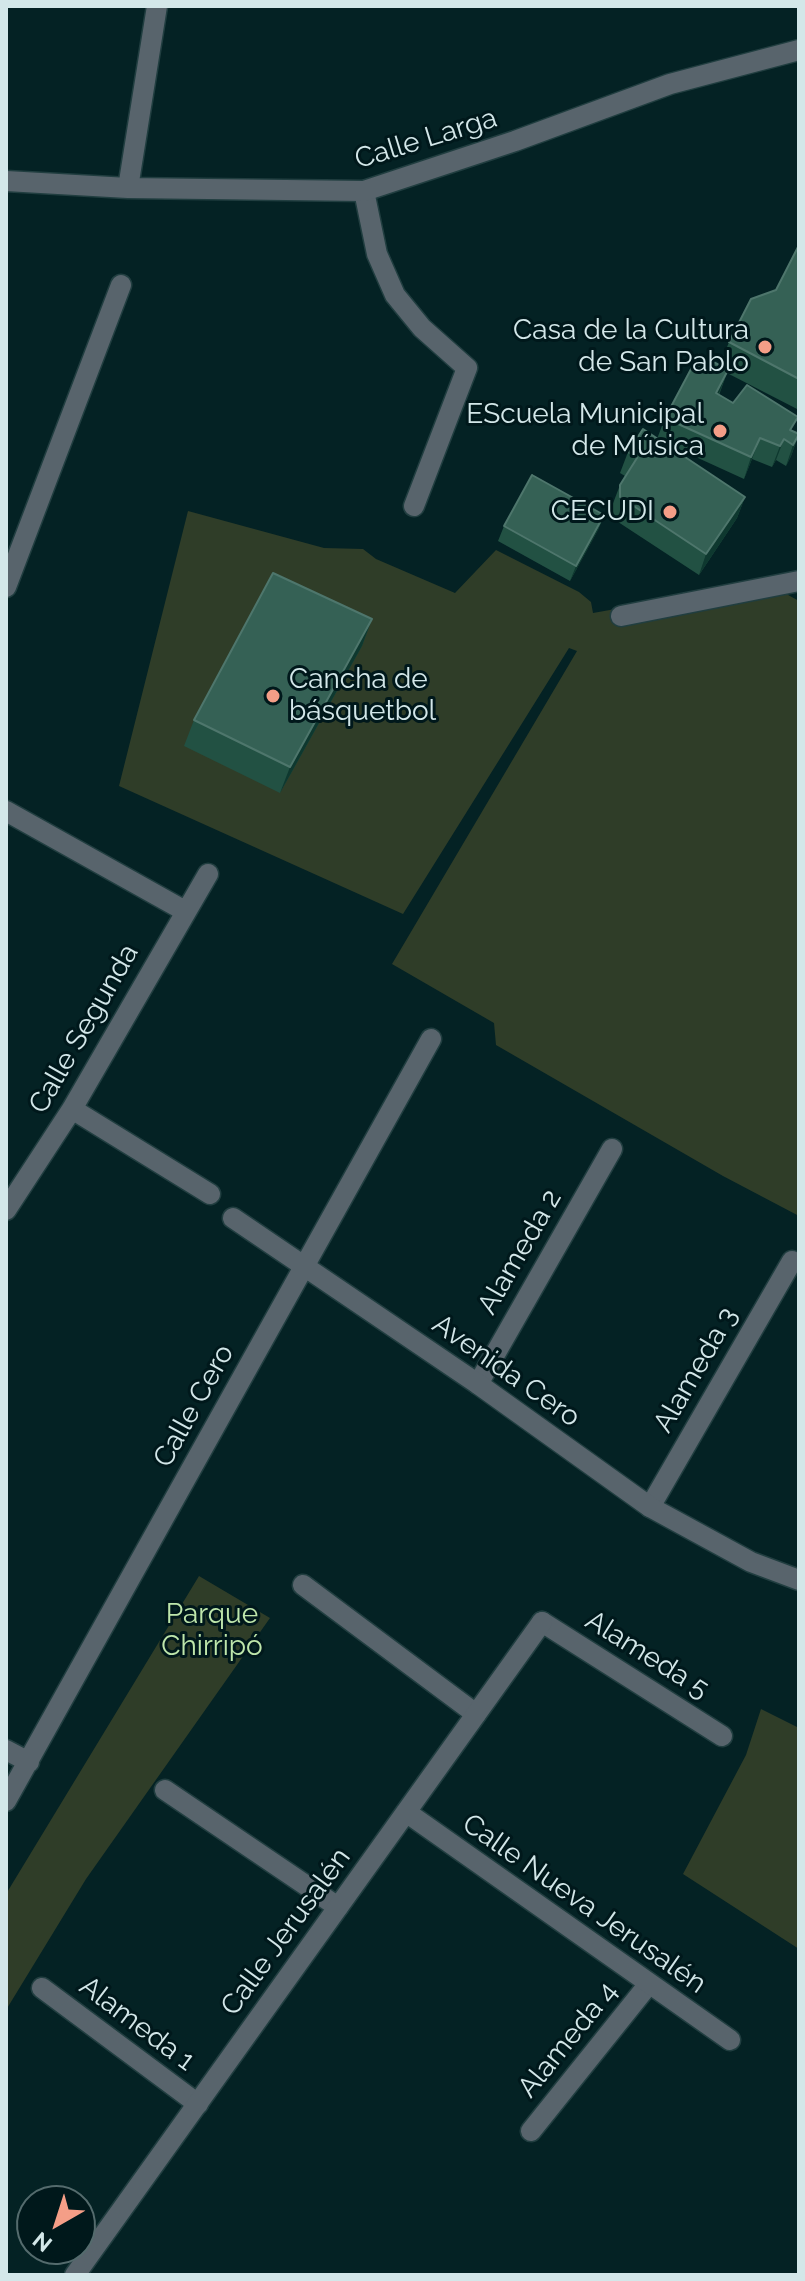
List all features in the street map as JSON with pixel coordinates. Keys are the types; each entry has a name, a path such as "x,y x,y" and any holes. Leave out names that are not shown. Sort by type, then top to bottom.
{"street":[{"path":"128,188 157,6"},
{"name":"Calle Larga","path":"6,181 128,188 364,191 515,141 670,84 799,50"},
{"path":"364,191 377,254 395,295 422,328 467,368 414,506"},
{"path":"6,587 121,285"},
{"path":"621,616 799,581"},
{"path":"6,811 185,911"},
{"name":"Calle Segunda","path":"6,1210 72,1109 208,874"},
{"name":"Calle Cero","path":"6,1801 431,1039"},
{"path":"72,1109 210,1194"},
{"name":"Alameda 2","path":"478,1384 612,1149"},
{"name":"Avenida Cero","path":"233,1218 478,1384 650,1507 751,1562 799,1580"},
{"name":"Alameda 3","path":"650,1507 792,1261"},
{"path":"303,1585 476,1714"},
{"name":"Calle Jerusalén","path":"75,2275 542,1622"},
{"name":"Alameda 5","path":"542,1622 722,1736"},
{"path":"6,1750 29,1762"},
{"path":"165,1790 338,1907"},
{"name":"Calle Nueva Jerusalén","path":"406,1812 730,2040"},
{"name":"Alameda 4","path":"531,2131 648,1985"},
{"name":"Alameda 1","path":"42,1988 198,2104"}],"green space":[{"path":"188,511 324,548 363,549 376,559 455,593 496,550 579,592 591,602 593,613 744,586 772,586 799,601 799,1216 723,1176 496,1045 494,1023 392,964 577,651 569,648 403,914 119,786"},
{"name":"Parque Chirripó","path":"199,1576 270,1618 86,1879 6,2010 6,1894"},
{"path":"761,1709 799,1728 799,1949 683,1874 746,1755"}],"building":[{"name":"Casa de la Cultura de San Pablo","path":"799,245 799,379 729,342 751,299 776,290"},
{"path":"699,354 728,370 716,393 733,403 747,385 798,417 790,430 799,434 793,445 784,439 780,446 760,438 751,457 665,418"},
{"name":"CECUDI","path":"643,429 745,497 706,554 620,497 620,485 637,458 628,452"},
{"path":"532,475 604,515 576,566 504,526"},
{"name":"Cancha de básquetbol","path":"273,573 372,619 290,767 194,720"}],"place":[{"name":"Casa de la Cultura de San Pablo","path":"765,347"},
{"name":"EScuela Municipal de Música","path":"720,431"},
{"name":"CECUDI","path":"670,512"},
{"name":"Cancha de básquetbol","path":"273,696"}]}
